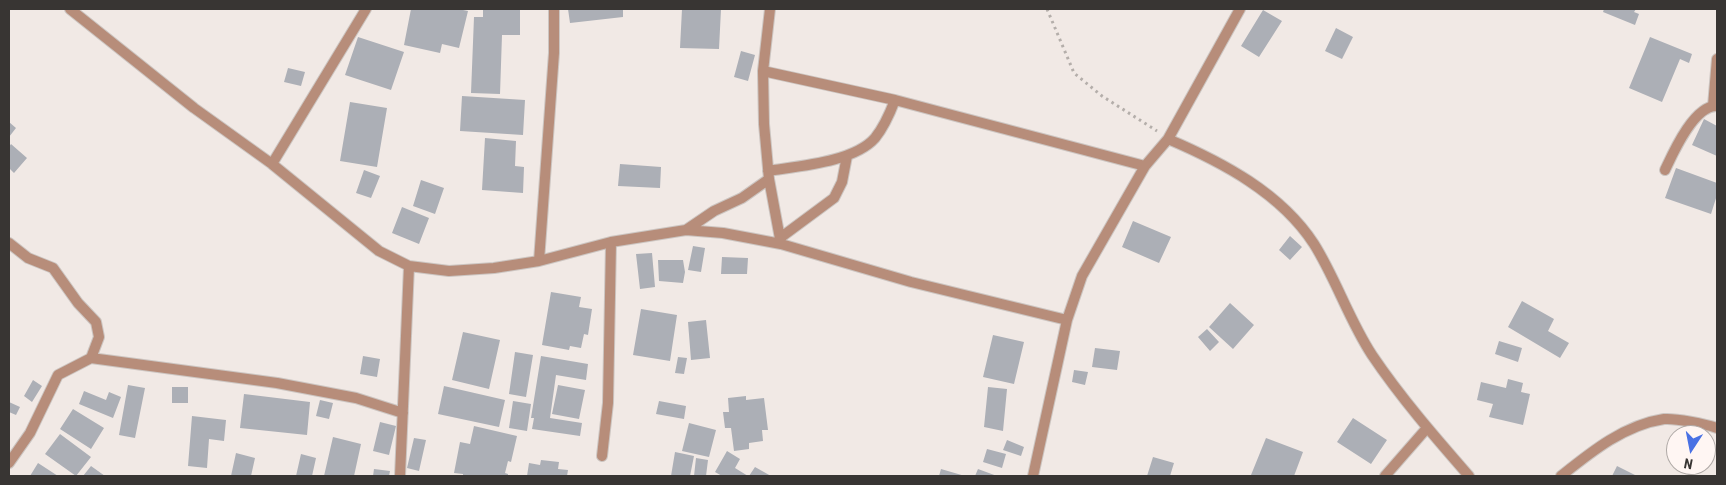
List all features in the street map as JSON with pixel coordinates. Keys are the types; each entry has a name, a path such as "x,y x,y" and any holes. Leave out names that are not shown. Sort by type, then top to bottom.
{"street":[{"path":"272,164 366,9"},
{"path":"538,261 554,53 554,9"},
{"path":"770,9 763,71 764,124 769,175 781,241"},
{"path":"1034,476 1067,320 1082,276 1145,166 1168,138 1240,9"},
{"path":"77,10 194,108 272,164 380,250 408,266 449,271 494,268 538,261 611,242 686,230 723,233 781,241 911,282 1067,320"},
{"path":"1665,170 1682,136 1697,116 1715,106 1717,59"},
{"path":"763,71 895,100 1145,166"},
{"path":"686,230 714,212 742,198 769,175 847,156 860,150 875,138 889,115 895,100"},
{"path":"1168,138 1210,157 1259,189 1288,212 1314,244 1371,354 1427,428 1469,476"},
{"path":"781,241 834,198 842,182 847,156"},
{"path":"602,456 608,402 611,242"},
{"path":"9,243 28,258 52,268 78,303 96,322 99,338 91,358"},
{"path":"400,476 408,266"},
{"path":"9,463 30,433 58,375 91,358 277,383 356,398 403,414"},
{"path":"1561,476 1581,460 1628,429 1666,419 1717,428"},
{"path":"1385,476 1427,428"}],"path":[{"path":"1047,9 1074,73 1102,96 1168,138"}],"building":[{"path":"411,9 458,9 468,11 459,48 442,44 440,53 404,45"},
{"path":"483,9 520,9 520,35 502,35 500,94 471,93 474,17 483,17"},
{"path":"568,9 623,9 623,17 570,23"},
{"path":"682,9 721,9 719,49 680,48"},
{"path":"1604,9 1636,9 1634,12 1639,14 1635,25 1603,12"},
{"path":"1263,10 1282,21 1259,57 1241,46"},
{"path":"1336,28 1353,37 1342,59 1325,51"},
{"path":"358,37 404,52 391,90 345,75"},
{"path":"1650,37 1692,54 1689,63 1680,59 1662,102 1629,88"},
{"path":"741,51 755,55 748,81 734,77"},
{"path":"288,68 305,72 301,86 284,82"},
{"path":"462,96 525,100 523,135 460,131"},
{"path":"350,102 387,108 377,167 340,161"},
{"path":"1704,119 1717,126 1717,156 1692,145"},
{"path":"9,122 16,128 9,137"},
{"path":"485,138 516,141 515,166 524,167 523,193 482,190"},
{"path":"11,144 27,158 14,173 9,168 9,147"},
{"path":"620,164 661,167 660,188 618,186"},
{"path":"1676,168 1717,183 1717,195 1711,214 1665,198"},
{"path":"364,170 380,176 371,198 356,193"},
{"path":"421,180 444,188 435,214 413,206"},
{"path":"402,207 429,218 419,244 392,233"},
{"path":"1133,221 1171,237 1159,263 1122,247"},
{"path":"1290,236 1302,247 1290,260 1279,250"},
{"path":"693,246 705,248 701,272 688,270"},
{"path":"652,253 655,287 640,289 636,254"},
{"path":"722,257 748,258 747,274 721,274"},
{"path":"658,260 683,260 685,272 683,283 659,281"},
{"path":"551,292 581,297 579,307 592,309 588,335 584,334 581,348 570,346 569,350 542,345"},
{"path":"1522,301 1554,319 1548,331 1569,343 1560,358 1508,327"},
{"path":"1230,303 1254,325 1233,349 1209,327"},
{"path":"641,309 677,315 670,361 633,355"},
{"path":"706,320 710,358 691,360 688,322"},
{"path":"1207,329 1219,342 1210,351 1198,337"},
{"path":"463,332 500,340 489,389 452,380"},
{"path":"993,335 1024,342 1014,384 983,377"},
{"path":"1499,341 1522,348 1518,362 1495,354"},
{"path":"1095,348 1120,351 1117,370 1092,367"},
{"path":"515,352 533,355 526,397 509,394"},
{"path":"363,356 380,359 377,377 360,374"},
{"path":"541,356 588,364 586,380 556,375 550,418 582,423 580,436 532,429 534,418 531,418"},
{"path":"678,357 687,358 684,374 675,373"},
{"path":"1074,370 1088,372 1085,385 1072,382"},
{"path":"1508,379 1523,383 1521,392 1530,394 1523,425 1489,417 1493,404 1477,400 1481,382 1506,388"},
{"path":"33,380 42,386 32,402 24,396"},
{"path":"128,385 145,388 135,438 119,435"},
{"path":"558,385 585,390 579,419 552,414"},
{"path":"444,386 505,400 499,427 438,414"},
{"path":"172,387 188,387 188,403 172,403"},
{"path":"988,387 1007,389 1003,431 984,427"},
{"path":"84,391 106,400 109,392 121,397 113,418 79,404"},
{"path":"244,394 310,402 307,435 240,428"},
{"path":"746,396 746,400 764,398 768,430 762,430 763,441 749,443 749,449 734,451 731,428 725,428 723,412 729,412 728,398"},
{"path":"320,400 333,403 329,419 316,416"},
{"path":"513,401 531,404 527,431 509,428"},
{"path":"659,401 686,406 684,419 656,414"},
{"path":"9,402 20,407 16,415 9,412"},
{"path":"73,409 104,428 91,449 60,429"},
{"path":"192,416 226,420 224,441 209,439 207,468 188,466"},
{"path":"1353,418 1387,440 1371,464 1337,442"},
{"path":"380,422 396,426 389,455 373,451"},
{"path":"689,423 716,430 709,457 682,451"},
{"path":"474,426 517,436 511,462 508,461 505,473 508,476 463,476 463,474 454,473 460,442 470,444"},
{"path":"60,434 91,457 76,476 45,454"},
{"path":"333,437 361,444 354,476 324,476"},
{"path":"414,438 426,440 419,471 407,468"},
{"path":"1266,438 1303,452 1294,476 1251,475"},
{"path":"1007,440 1024,447 1021,456 1003,450"},
{"path":"987,449 1006,454 1002,468 983,462"},
{"path":"727,451 740,459 735,468 748,476 722,476 715,472"},
{"path":"675,452 694,456 690,476 671,476"},
{"path":"236,453 255,458 251,476 231,476"},
{"path":"301,454 316,458 312,476 296,476"},
{"path":"1153,457 1174,463 1170,476 1147,476"},
{"path":"696,458 708,460 706,476 694,476"},
{"path":"541,460 559,462 558,469 568,470 567,476 527,476 529,463 540,465"},
{"path":"38,463 58,476 30,476"},
{"path":"91,466 105,476 83,476"},
{"path":"1617,466 1637,476 1612,476"},
{"path":"755,467 771,476 749,476"},
{"path":"374,469 390,471 389,476 373,476"},
{"path":"941,469 965,476 939,476"},
{"path":"978,469 997,476 975,476"}]}
